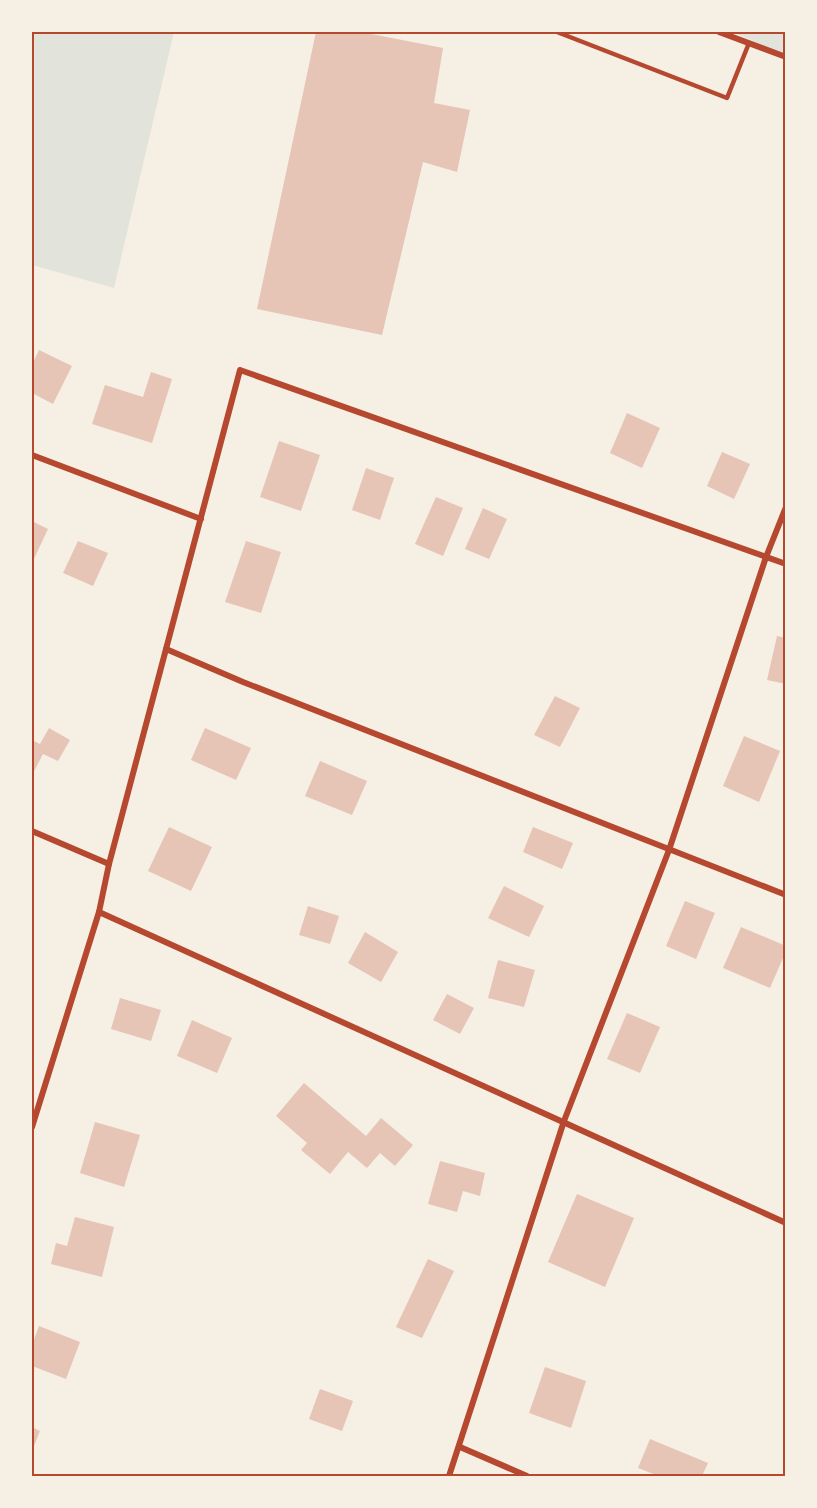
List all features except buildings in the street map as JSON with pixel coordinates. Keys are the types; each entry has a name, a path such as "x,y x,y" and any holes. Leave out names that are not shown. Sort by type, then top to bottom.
{"street":[{"path":"719,32 786,57"},
{"path":"32,1127 99,912 240,370 786,564"},
{"path":"32,455 201,519"},
{"path":"449,1476 564,1121 669,850 766,557 786,507"},
{"path":"166,650 786,895"},
{"path":"32,831 110,864"},
{"path":"99,912 786,1223"},
{"path":"460,1447 527,1476"}],"lane":[{"path":"557,32 727,98 749,43"}],"shaded area":[{"path":"32,32 174,32 114,288 32,265"},
{"path":"732,32 785,32 785,54"}]}
